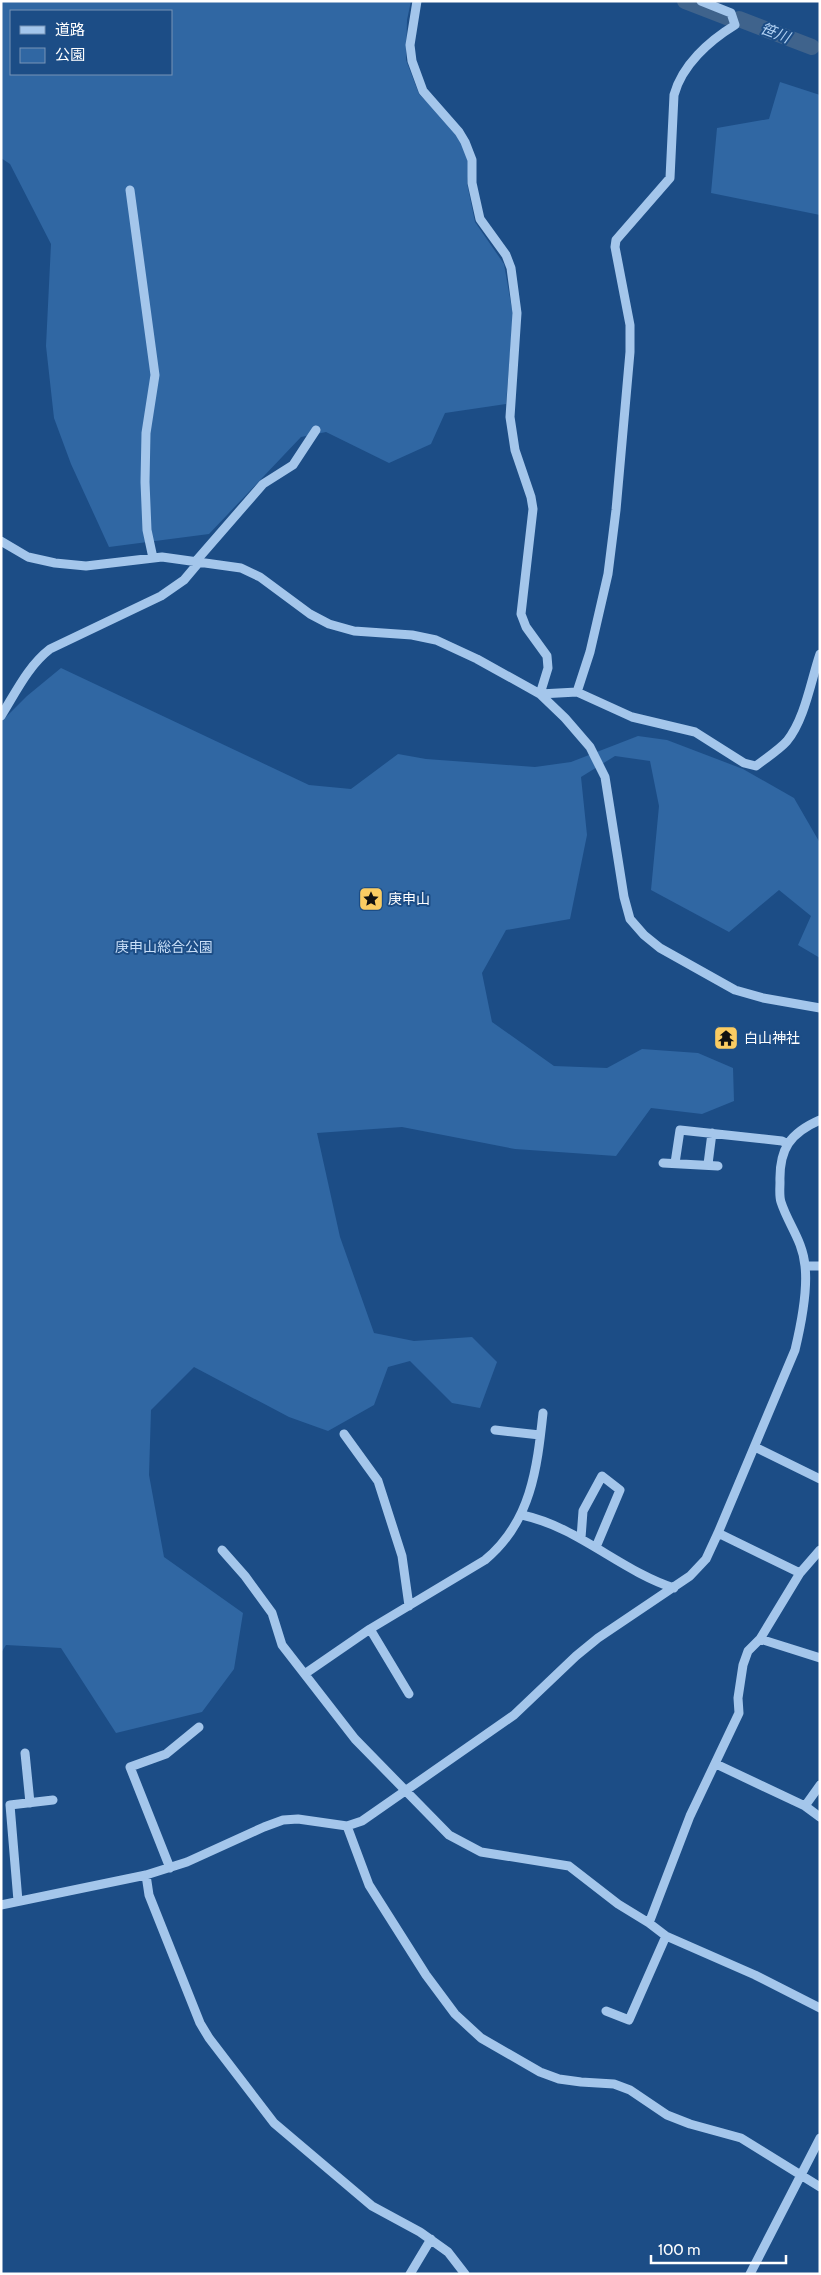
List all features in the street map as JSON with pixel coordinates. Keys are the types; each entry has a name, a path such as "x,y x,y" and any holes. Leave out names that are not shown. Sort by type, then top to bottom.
{"street":[{"path":"417,1 410,45 412,62 423,91 459,132 465,142 472,160 476,208 480,219 506,255 515,288 517,313 510,417 515,450 531,497 533,509 521,614 526,627 547,656 548,668 540,694"},
{"path":"577,692 590,652 608,574 616,510 628,372 630,325 615,247 616,240 670,178 674,95 677,82 704,48 735,25 731,12 701,1"},
{"path":"130,190 155,376 146,432 145,482 147,530 154,558"},
{"path":"1,716 28,671 44,654 71,638 162,596 184,580 263,484 293,465 316,430"},
{"path":"1,541 28,557 86,566 154,558 198,561 241,568 260,577 310,614 329,624 354,631 412,635 436,640 477,659 540,694 565,718 590,747 604,777 624,897 630,919 660,948 735,990 763,998 820,1008"},
{"path":"540,694 577,692 632,717 695,732 744,763 756,766 787,741 807,704 810,683 820,654"},
{"path":"1,1905 146,1875 170,1868 264,1826 283,1820 298,1819 347,1826 373,1815 514,1715 576,1656 598,1638 674,1588 706,1559 795,1350 802,1323 806,1266 799,1238 780,1200 781,1160 788,1144 797,1131 820,1120"},
{"path":"675,1163 680,1130 782,1141 788,1144"},
{"path":"663,1163 713,1165 712,1133"},
{"path":"806,1266 820,1266"},
{"path":"306,1673 370,1629 490,1556 501,1547 522,1515 536,1471 542,1413"},
{"path":"495,1430 540,1435"},
{"path":"344,1434 378,1482 402,1556 410,1606"},
{"path":"755,1447 820,1478"},
{"path":"582,1538 583,1511 602,1476 620,1490 596,1547"},
{"path":"522,1515 536,1518 582,1538 658,1583 674,1588"},
{"path":"718,1533 800,1573"},
{"path":"222,1550 245,1576 272,1613 282,1645 306,1673 355,1739 449,1835 474,1850 506,1857 565,1864 585,1877 618,1904 666,1936 755,1975 820,2008"},
{"path":"649,1923 690,1816 739,1713 740,1690 748,1651 760,1640 800,1573 820,1550"},
{"path":"370,1629 409,1694"},
{"path":"760,1640 820,1658"},
{"path":"170,1868 130,1767 166,1754 199,1727"},
{"path":"25,1753 30,1803"},
{"path":"716,1764 805,1806 820,1816"},
{"path":"805,1806 820,1786"},
{"path":"18,1901 10,1805 53,1800"},
{"path":"347,1826 372,1890 426,1975 455,2014 481,2038 512,2058 546,2074 581,2082 614,2084 630,2090 667,2115 690,2124 742,2138 820,2187"},
{"path":"146,1875 149,1895 200,2023 208,2038 274,2123 372,2206 431,2239 448,2252 464,2274"},
{"path":"606,2011 629,2020 666,1936"},
{"path":"750,2274 799,2175 820,2138"},
{"path":"410,2274 431,2239"}],"green space":[{"path":"1,1 411,1 407,20 406,60 419,94 449,123 468,151 470,163 467,183 475,222 504,264 513,315 506,404 445,413 431,444 389,463 326,432 301,437 209,534 109,547 71,464 54,418 46,346 51,244 10,164 1,158"},
{"path":"780,82 820,95 820,215 711,193 717,128 769,119"},
{"name":"庚申山総合公園","path":"61,668 309,785 351,789 398,754 426,759 535,767 571,762 638,736 667,740 743,769 794,798 820,843 820,958 798,945 811,916 779,890 729,932 651,890 659,806 650,761 615,756 581,777 587,835 570,919 506,930 482,973 492,1022 554,1066 607,1068 642,1049 698,1053 733,1068 734,1101 702,1114 651,1108 616,1156 515,1149 402,1127 317,1133 340,1237 374,1333 414,1341 472,1337 497,1362 480,1408 452,1403 410,1361 388,1367 374,1405 328,1431 289,1417 194,1367 151,1410 149,1475 164,1557 243,1613 234,1669 202,1712 116,1733 61,1648 6,1645 1,1653 1,722 27,696"}],"waterway":[{"name":"笹川","path":"685,1 729,18"},
{"name":"笹川","path":"739,19 812,47"}],"place":[{"name":"庚申山","path":"371,899"},
{"name":"白山神社","path":"726,1038"}]}
